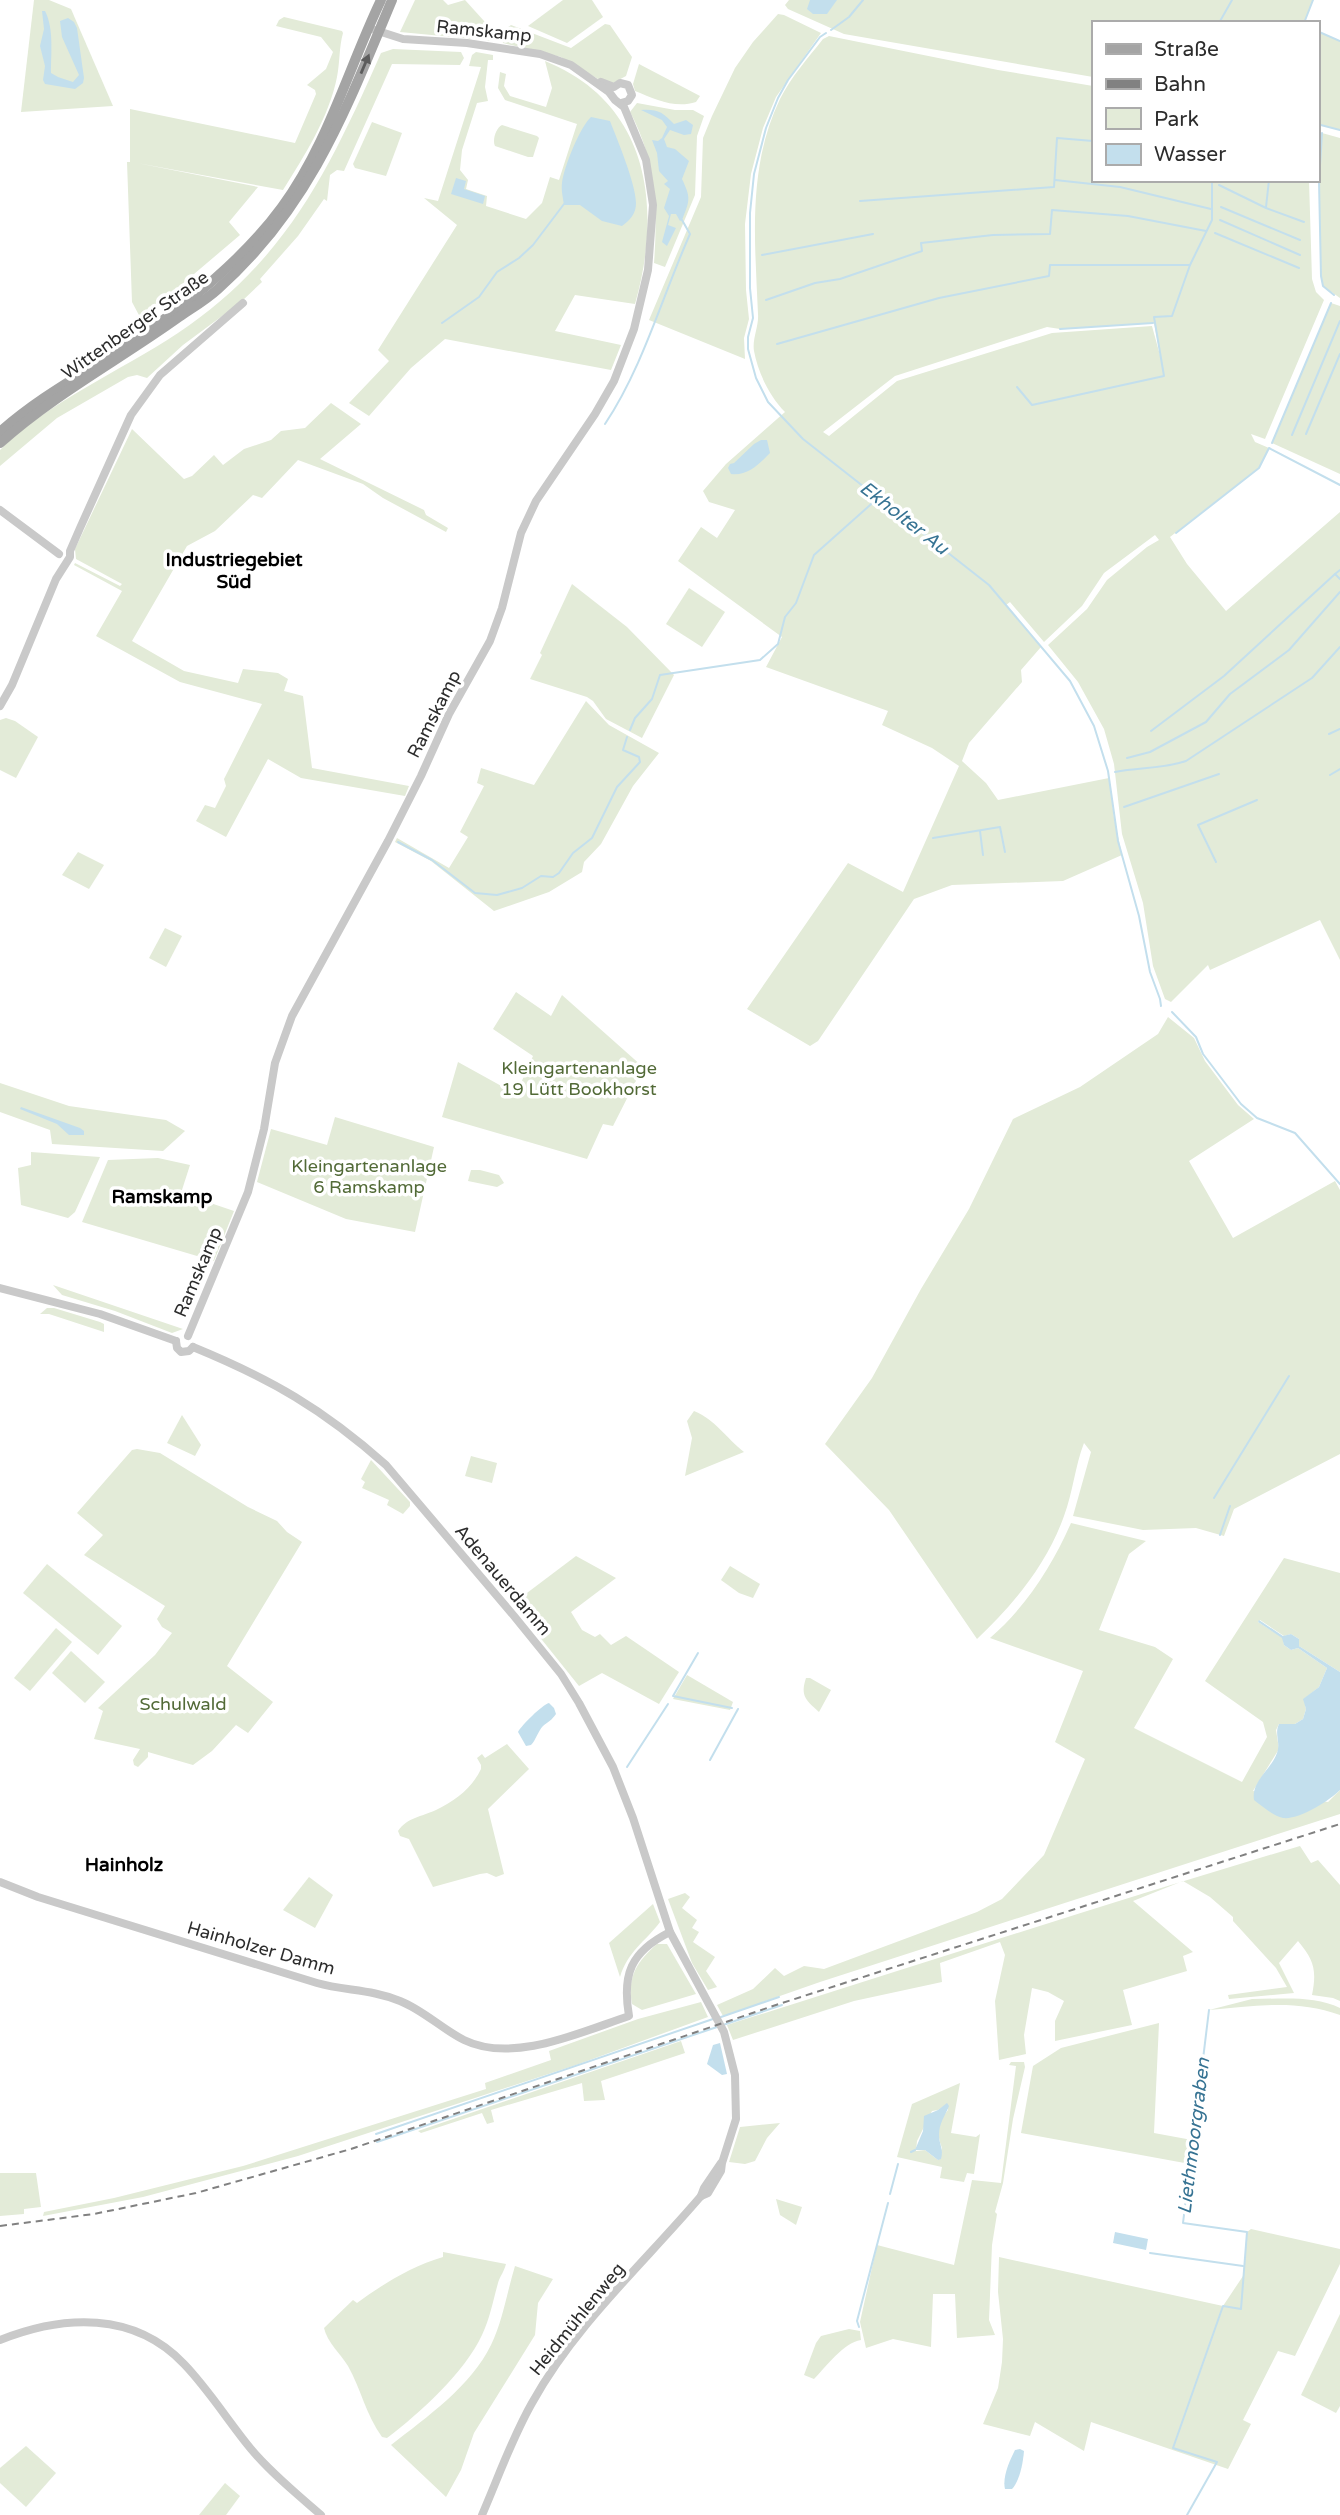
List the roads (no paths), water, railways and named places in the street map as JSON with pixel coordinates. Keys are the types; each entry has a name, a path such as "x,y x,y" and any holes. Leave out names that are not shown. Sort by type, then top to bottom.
{"main road":[{"name":"Wittenberger Straße","path":"0,432 37,402 132,342 222,271 256,238 281,209 309,165 381,0"},
{"name":"Wittenberger Straße","path":"0,443 39,410 136,348 217,290 262,245 303,191 330,145 392,0"}],"street":[{"name":"Ramskamp","path":"188,1336 248,1192 264,1129 275,1063 292,1016 392,834 449,713 490,641 499,619 516,549 528,517 614,381 634,328 648,270 653,205 646,160 613,91 571,65 540,54 467,43 403,39 368,27"},
{"name":"Ramskamp","path":"613,91 624,83 630,88 631,98 621,103"},
{"path":"0,706 12,685 57,579 64,554 80,528 127,422 148,391 169,367 243,303"},
{"path":"0,510 64,554"},
{"name":"Adenauerdamm","path":"0,1288 100,1314 176,1341 181,1352 189,1352 193,1347 251,1372 287,1391 358,1441 386,1465 561,1674 599,1736 633,1818 670,1932"},
{"path":"176,1341 180,1336 188,1336 192,1339 193,1347"},
{"name":"Hainholzer Damm","path":"0,1882 38,1897 317,1983 363,1989 400,2000 465,2040 503,2050 549,2042 629,2016 625,1990 628,1974 636,1958 649,1945 670,1932"},
{"name":"Heidmühlenweg","path":"482,2515 531,2403 551,2373 603,2307 701,2196 722,2163 736,2119 735,2077 729,2048 724,2032 670,1932"},
{"path":"0,2340 66,2322 96,2321 118,2325 156,2342 182,2361 253,2451 321,2515"}],"water":[{"path":"810,0 837,0 827,14 813,14 807,9"},
{"path":"42,11 45,11 50,25 51,73 73,82 79,75 62,37 60,21 68,18 77,28 84,78 83,83 75,89 45,84 43,80 45,66 40,46 44,29"},
{"path":"641,110 659,112 674,124 686,120 693,125 691,134 684,135 670,130 664,139 667,147 675,149 689,161 682,179 688,203 682,220 680,221 676,214 671,214 668,225 676,228 667,246 662,242 669,216 664,208 670,189 664,184 668,181 659,171 652,140 658,141 662,138 667,127 662,120"},
{"path":"591,117 610,121 633,185 635,210 622,226 602,221 580,205 564,205 563,176 578,138"},
{"path":"456,178 466,181 464,189 485,196 483,204 451,194"},
{"path":"761,440 767,440 770,453 748,471 731,474 728,468 730,464"},
{"path":"21,1107 80,1128 84,1135 69,1135 57,1124 20,1109"},
{"path":"1259,1620 1283,1636 1291,1634 1299,1639 1299,1646 1340,1672 1340,1790 1313,1809 1290,1818 1279,1817 1254,1800 1255,1787 1277,1753 1279,1724 1295,1724 1303,1719 1306,1709 1303,1699 1319,1687 1327,1668 1298,1648 1291,1650 1284,1645 1282,1638 1258,1622"},
{"path":"549,1703 556,1714 541,1728 531,1745 526,1746 518,1732 532,1716"},
{"path":"720,2043 727,2074 722,2075 707,2064 713,2045"},
{"path":"947,2103 949,2106 939,2131 942,2152 941,2159 938,2160 925,2150 915,2150 923,2131 924,2116"},
{"path":"1115,2232 1148,2239 1146,2250 1113,2243"},
{"path":"1015,2450 1024,2451 1019,2476 1012,2489 1005,2489 1009,2464"}],"waterway":[{"name":"Ekholter Au","path":"831,30 849,17 863,0"},
{"path":"1220,21 1232,0"},
{"path":"1305,21 1313,0"},
{"path":"1319,32 1340,41"},
{"name":"Ekholter Au","path":"826,33 820,37 788,80 778,98 766,128 754,174 750,213 750,288 753,318 748,349 756,378 768,402 803,439 989,585 1070,681 1094,726 1108,771 1118,841 1161,1006"},
{"path":"1319,125 1340,130"},
{"path":"1322,133 1319,181 1321,276 1323,286 1334,295"},
{"path":"860,201 1054,187 1057,138 1092,141"},
{"path":"1055,180 1120,187 1211,209"},
{"path":"1017,387 1032,405 1164,376 1154,317 1172,316 1190,265 1212,220 1212,182"},
{"path":"1266,207 1269,182"},
{"path":"1219,185 1266,208 1304,222"},
{"path":"442,323 479,297 497,272 533,245 564,204"},
{"path":"1221,207 1300,240"},
{"path":"766,300 815,283 840,279 922,251 921,243 993,235 1050,234 1052,210 1128,216 1206,231"},
{"path":"605,424 641,355 690,234 682,220"},
{"path":"1220,220 1300,255"},
{"path":"1215,233 1299,268"},
{"path":"762,255 873,234"},
{"path":"777,344 939,298 1049,276 1050,265 1190,265"},
{"path":"1272,443 1331,303"},
{"path":"1292,435 1340,321"},
{"path":"1060,329 1153,323"},
{"path":"1306,434 1340,354"},
{"path":"1176,533 1259,468 1269,448 1340,485"},
{"path":"630,730 635,718 652,699 660,675 760,660 778,644 785,617 796,603 814,555 878,498"},
{"path":"1340,570 1335,574 1340,579"},
{"path":"1151,731 1224,676 1335,574"},
{"path":"1127,758 1150,752 1206,722 1230,694 1289,650 1340,592"},
{"path":"1115,772 1186,761 1312,678 1340,647"},
{"path":"1329,734 1340,729"},
{"path":"398,842 432,860 475,893 497,895 522,888 541,876 553,877 573,853 592,838 617,787 640,762 639,757 623,750 627,737"},
{"path":"1330,775 1340,769"},
{"path":"1124,807 1219,774"},
{"path":"1216,862 1198,825 1257,800"},
{"path":"933,838 1000,827 1005,852"},
{"path":"980,831 983,855"},
{"name":"Ekholter Au","path":"1172,1012 1196,1037 1203,1054 1241,1104 1257,1118 1295,1133 1340,1184"},
{"path":"1214,1498 1289,1376"},
{"path":"1220,1535 1230,1506"},
{"path":"698,1653 673,1696 732,1708"},
{"path":"627,1767 668,1704"},
{"path":"710,1760 738,1709"},
{"path":"721,2017 779,1997"},
{"path":"723,2025 782,2005"},
{"name":"Liethmoorgraben","path":"1187,2515 1217,2462 1173,2448 1223,2306 1241,2309 1247,2232 1183,2223 1209,2010"},
{"path":"376,2134 713,2019"},
{"path":"377,2142 717,2027"},
{"path":"911,2152 915,2150"},
{"path":"890,2194 898,2164"},
{"path":"859,2327 857,2321 888,2203"},
{"path":"1150,2253 1243,2266"}],"railway":[{"path":"0,2226 94,2214 196,2193 351,2149 779,2004 1340,1824"}],"district":[{"name":"Industriegebiet Süd","path":"234,571"},
{"name":"Ramskamp","path":"162,1197"},
{"name":"Hainholz","path":"124,1865"}],"park label":[{"name":"Kleingartenanlage 19 Lütt Bookhorst","path":"579,1078"},
{"name":"Kleingartenanlage 6 Ramskamp","path":"369,1176"},
{"name":"Schulwald","path":"183,1704"}]}
